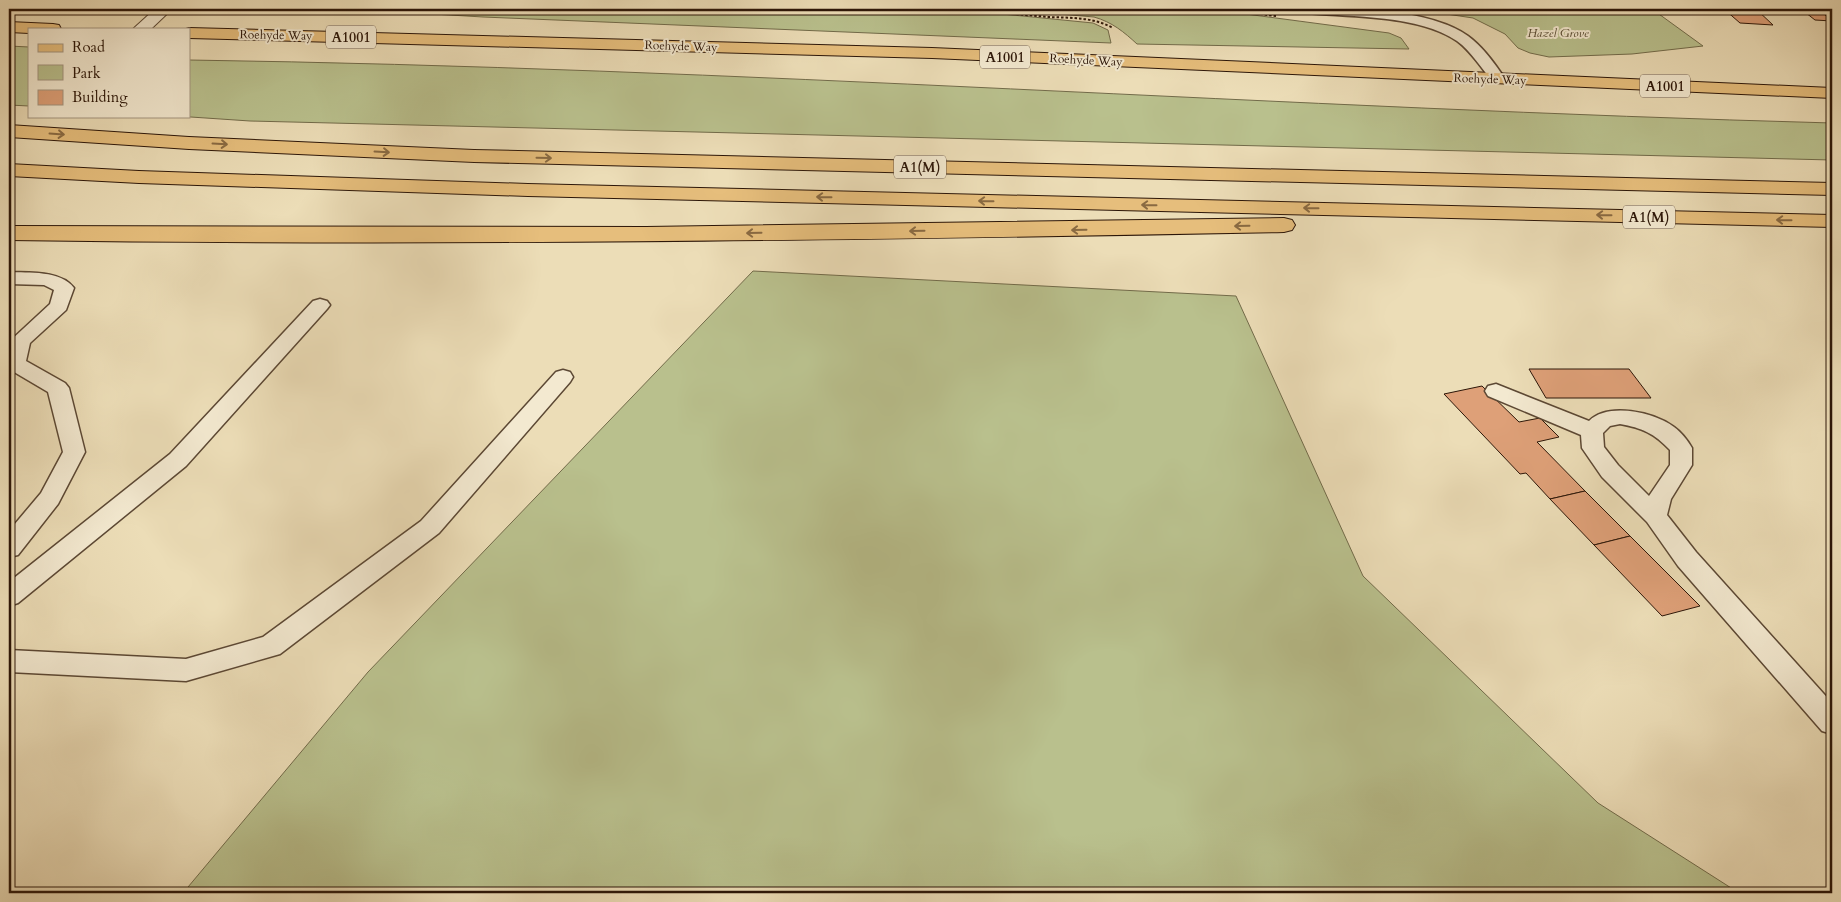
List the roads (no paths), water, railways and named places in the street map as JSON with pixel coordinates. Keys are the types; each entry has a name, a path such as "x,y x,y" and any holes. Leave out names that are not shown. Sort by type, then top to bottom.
{"main road":[{"path":"9,27 31,28"},
{"name":"Roehyde Way","path":"190,33 932,53 1832,92"},
{"name":"A1(M)","path":"9,131 189,143 474,156 1832,188"},
{"name":"A1(M)","path":"9,170 139,177 528,190 1832,221"},
{"path":"9,233 401,236 1086,230 1314,224 1465,212"}],"street":[{"path":"142,28 164,9"}],"lane":[{"path":"1307,9 1424,22 1445,29 1464,40 1498,79"},
{"path":"1389,9 1400,19"},
{"path":"9,278 48,280 64,288 59,306 20,341 15,364 58,388 74,452 50,498 9,548"},
{"path":"9,596 178,460 320,305"},
{"path":"9,661 186,670 271,646 430,527 563,377"},
{"path":"1496,391 1592,431"},
{"path":"1655,516 1660,497 1681,465 1681,448 1666,432 1643,421 1620,417 1603,420 1592,431 1593,448 1610,471 1655,516 1686,559 1832,722"}],"park label":[{"name":"Hazel Grove","path":"1558,33"}]}
